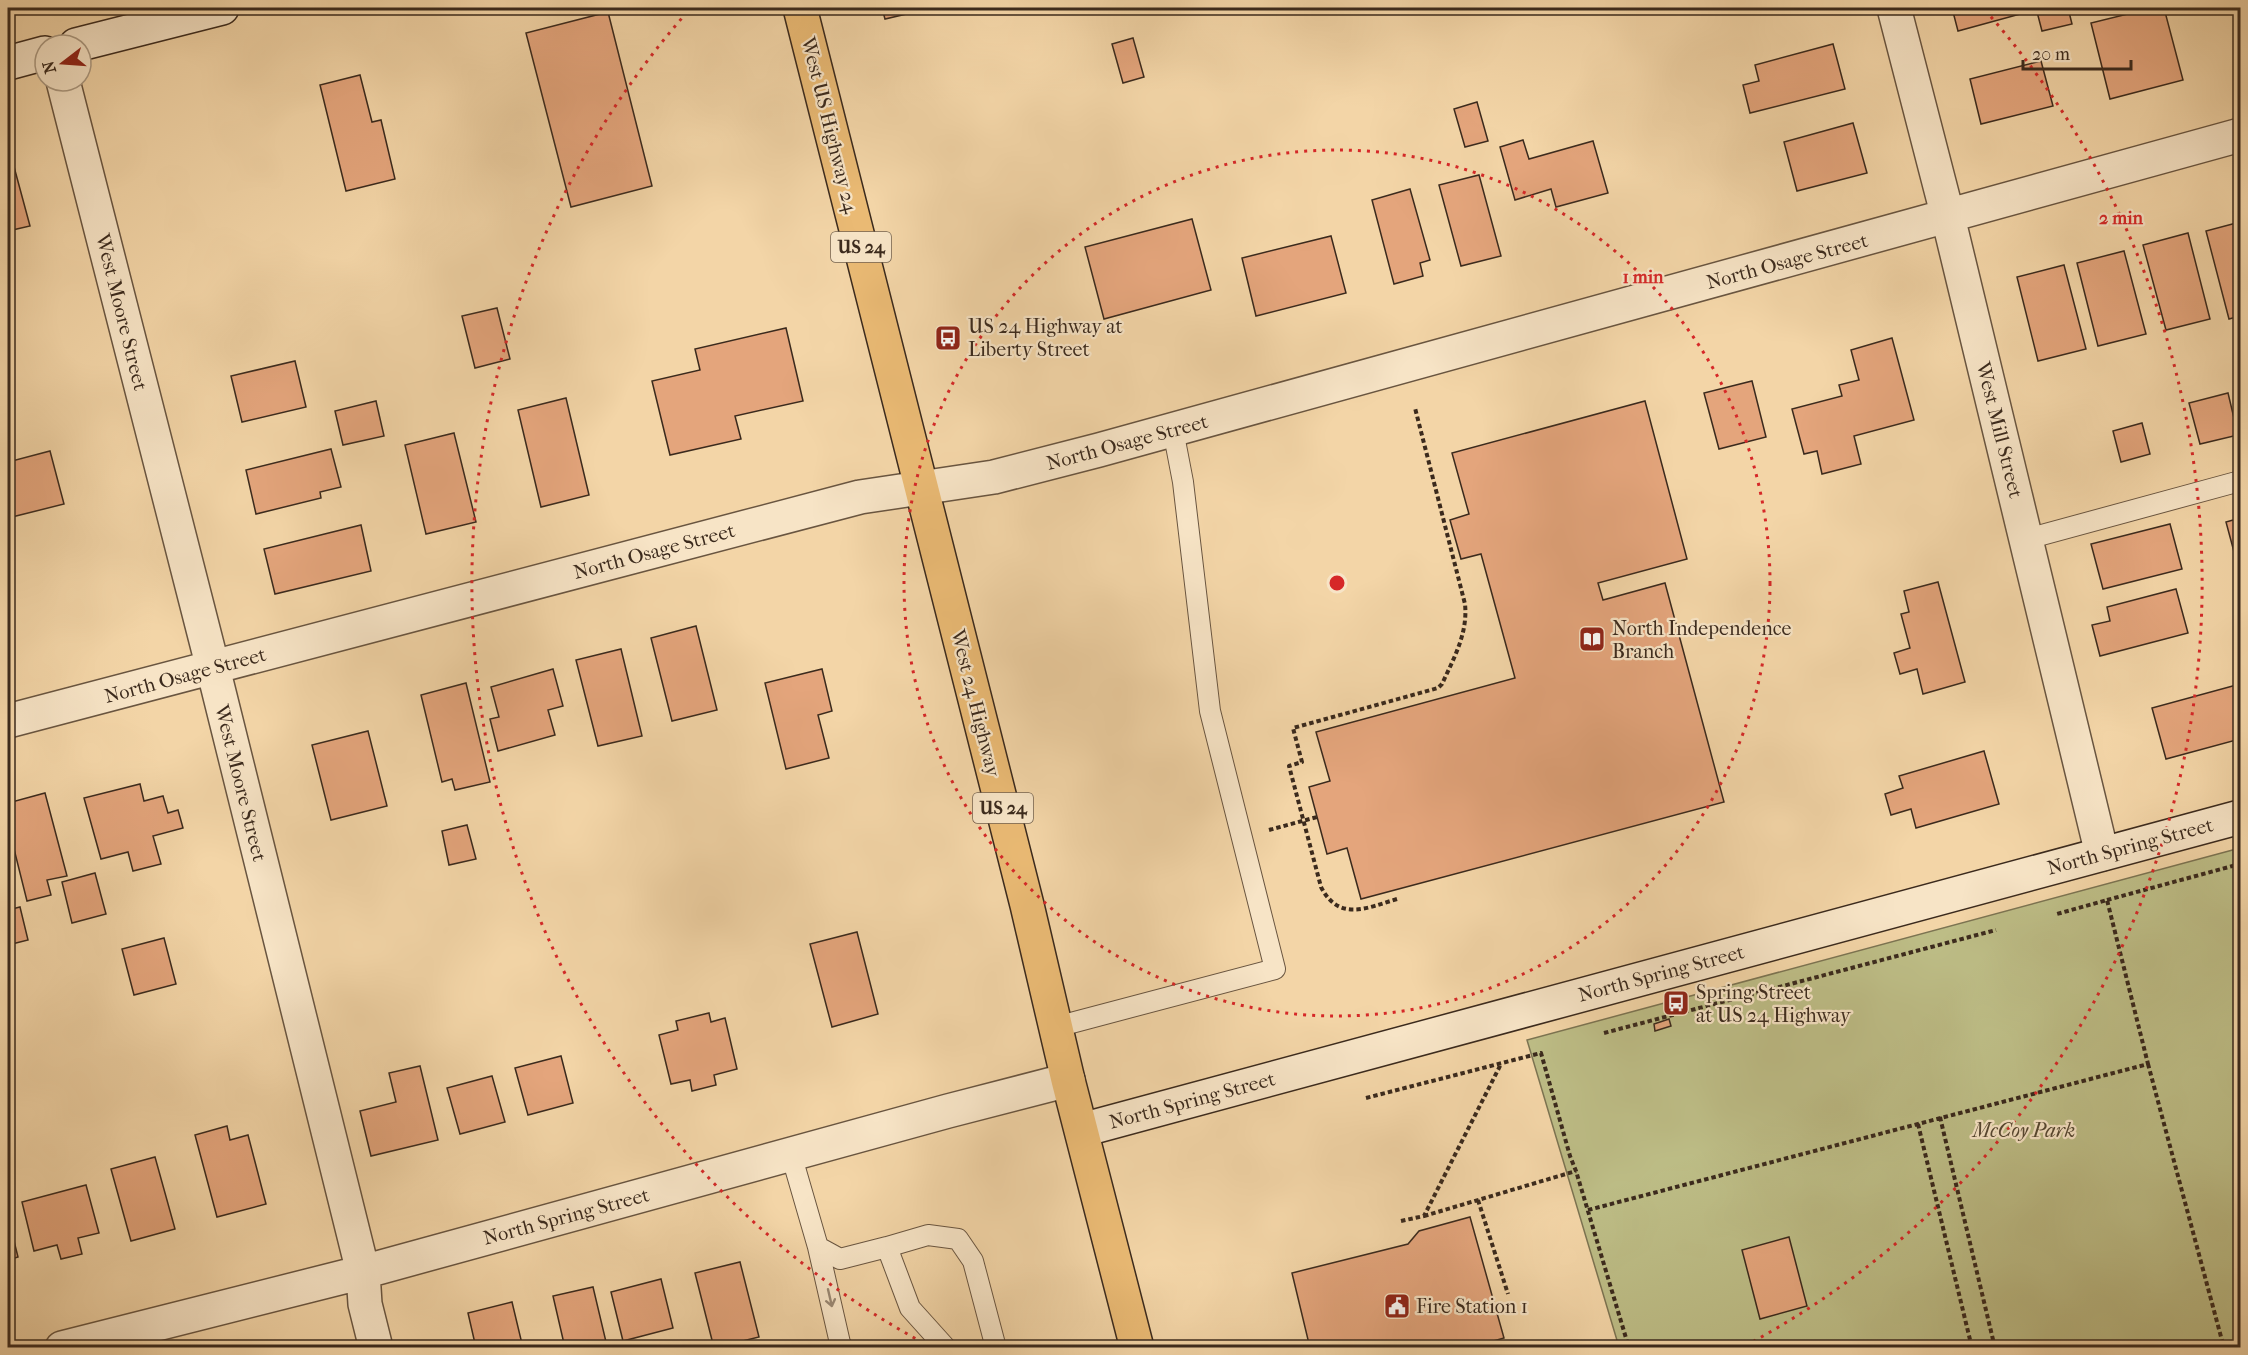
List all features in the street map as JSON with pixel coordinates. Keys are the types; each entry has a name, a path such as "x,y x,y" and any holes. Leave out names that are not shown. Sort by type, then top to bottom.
{"main road":[{"name":"West US Highway 24","path":"800,8 921,487"},
{"name":"West 24 Highway","path":"921,487 1082,1130"},
{"name":"US 24","path":"1082,1130 1135,1347"}],"street":[{"path":"93,40 180,13 222,8"},
{"name":"West Mill Street","path":"1894,8 1948,217 2102,854"},
{"path":"8,63 33,56"},
{"name":"West Moore Street","path":"66,93 213,668 363,1272 365,1304 376,1347"},
{"name":"North Osage Street","path":"8,721 860,497 994,477 1173,430 2241,135"},
{"name":"North Spring Street","path":"1082,1130 2241,817"},
{"name":"North Spring Street","path":"62,1347 363,1272 1068,1080"}],"lane":[{"path":"1056,1027 1275,969 1210,711 1183,482 1173,430"},
{"path":"2027,539 2241,482"},
{"path":"791,1154 818,1247 840,1343 843,1347"},
{"path":"818,1247 840,1259 928,1235 958,1239 973,1261 996,1347"},
{"path":"887,1247 910,1308 946,1347"}],"path":[{"path":"1397,899 1353,910 1338,907 1332,903 1321,887 1288,766 1302,762 1293,728 1438,688 1442,684 1463,636 1465,604 1415,408"},
{"path":"1268,831 1317,818"},
{"path":"2057,914 2241,864"},
{"path":"2107,900 2148,1064 2224,1347"},
{"path":"1604,1033 1996,930"},
{"path":"1366,1098 1541,1053 1629,1347"},
{"path":"1424,1216 1502,1063"},
{"path":"1588,1210 2148,1064"},
{"path":"1940,1117 1995,1347"},
{"path":"1918,1124 1972,1347"},
{"path":"1401,1221 1576,1171"},
{"path":"1478,1200 1508,1294"}],"green space":[{"name":"McCoy Park","path":"2240,848 2240,1347 1619,1347 1527,1040"}],"building":[{"path":"882,8 932,8 885,19"},
{"path":"1952,8 2023,8 2024,13 1958,31"},
{"path":"2036,8 2068,8 2072,24 2042,31"},
{"path":"2152,8 2164,8 2183,80 2110,99 2091,23"},
{"path":"608,12 652,186 571,207 526,33"},
{"path":"1133,38 1144,77 1123,83 1112,44"},
{"path":"1833,44 1845,89 1750,113 1743,85 1759,81 1755,65"},
{"path":"2041,61 2053,106 1981,124 1970,79"},
{"path":"360,75 372,122 381,120 395,179 346,191 320,85"},
{"path":"1477,102 1488,141 1465,147 1454,109"},
{"path":"1853,123 1867,173 1797,191 1784,142"},
{"path":"1523,140 1529,159 1593,141 1608,193 1556,207 1551,189 1515,200 1500,147"},
{"path":"13,163 30,226 8,231 8,165"},
{"path":"1479,175 1501,256 1461,266 1439,185"},
{"path":"1410,189 1430,260 1420,263 1423,276 1394,284 1372,200"},
{"path":"1192,219 1211,290 1104,319 1085,247"},
{"path":"2240,222 2240,316 2229,319 2206,231"},
{"path":"2188,233 2210,319 2166,330 2143,245"},
{"path":"1331,236 1346,293 1256,316 1242,258"},
{"path":"2124,251 2146,334 2098,346 2077,263"},
{"path":"2064,265 2086,349 2038,361 2017,277"},
{"path":"497,308 510,359 475,368 462,316"},
{"path":"786,328 803,401 735,416 741,439 670,455 652,381 700,370 695,349"},
{"path":"1892,338 1914,420 1854,436 1861,464 1822,474 1817,451 1804,454 1792,409 1842,396 1839,385 1859,380 1851,350"},
{"path":"295,361 306,407 242,422 231,376"},
{"path":"1752,381 1766,437 1719,449 1704,393"},
{"path":"2228,393 2238,435 2200,444 2189,403"},
{"path":"566,398 589,495 541,507 518,410"},
{"path":"376,401 384,436 343,445 335,411"},
{"name":"North Independence Branch","path":"1645,401 1687,559 1598,583 1603,600 1665,583 1724,802 1361,899 1347,848 1327,854 1309,787 1330,781 1316,732 1515,678 1481,554 1461,559 1450,520 1469,514 1452,453"},
{"path":"2142,423 2150,454 2121,462 2113,431"},
{"path":"454,433 476,522 426,534 405,445"},
{"path":"331,449 341,487 320,492 321,498 256,514 246,470"},
{"path":"50,451 64,504 8,518 8,462"},
{"path":"2240,518 2240,562 2237,563 2226,522"},
{"path":"2170,524 2182,569 2103,589 2091,544"},
{"path":"361,525 371,571 275,594 264,549"},
{"path":"1938,582 1965,682 1923,694 1917,669 1900,674 1894,653 1910,648 1901,614 1909,612 1904,591"},
{"path":"2176,589 2188,633 2100,656 2092,625 2110,621 2107,607"},
{"path":"696,626 717,710 672,721 651,638"},
{"path":"621,649 642,736 598,746 576,660"},
{"path":"553,669 563,706 548,710 555,735 498,751 490,719 499,717 491,687"},
{"path":"822,669 832,711 818,715 829,758 786,769 765,683"},
{"path":"466,683 490,782 455,790 452,779 442,782 421,695"},
{"path":"2240,684 2240,739 2166,759 2152,708"},
{"path":"368,731 387,806 331,820 312,745"},
{"path":"1984,751 1999,804 1916,828 1911,809 1891,815 1885,794 1903,788 1899,776"},
{"path":"140,784 144,801 163,796 168,813 178,810 183,828 153,836 161,864 133,871 128,852 101,859 84,798"},
{"path":"45,793 67,876 47,880 51,895 27,901 8,825 8,803"},
{"path":"467,825 476,859 449,865 442,831"},
{"path":"95,873 106,914 72,923 62,882"},
{"path":"20,907 28,940 8,945 8,910"},
{"path":"857,932 878,1014 832,1027 810,944"},
{"path":"164,938 176,984 134,995 122,949"},
{"path":"709,1013 711,1022 725,1018 737,1069 714,1075 716,1085 692,1091 690,1080 671,1084 659,1035 678,1030 676,1021"},
{"path":"1669,1019 1671,1026 1655,1031 1654,1024"},
{"path":"561,1056 573,1103 528,1115 515,1068"},
{"path":"420,1066 438,1140 371,1156 360,1111 396,1102 389,1073"},
{"path":"492,1076 505,1122 460,1134 447,1088"},
{"path":"227,1126 230,1140 248,1135 266,1204 217,1217 195,1135"},
{"path":"155,1157 175,1229 131,1241 111,1169"},
{"path":"86,1185 99,1233 78,1238 82,1254 61,1259 57,1245 34,1251 22,1202"},
{"path":"8,1217 18,1257 8,1260"},
{"name":"Fire Station 1","path":"1470,1217 1504,1338 1469,1348 1310,1348 1292,1273 1408,1244 1419,1231"},
{"path":"1789,1237 1807,1306 1760,1319 1742,1250"},
{"path":"740,1262 759,1337 714,1348 695,1273"},
{"path":"661,1279 673,1328 623,1341 611,1292"},
{"path":"593,1287 607,1346 565,1348 553,1296"},
{"path":"512,1302 523,1348 476,1348 468,1313"}],"place":[{"name":"US 24 Highway at Liberty Street","path":"948,338"},
{"name":"North Independence Branch","path":"1592,639"},
{"name":"Spring Street at US 24 Highway","path":"1676,1003"},
{"name":"Fire Station 1","path":"1397,1306"}]}
